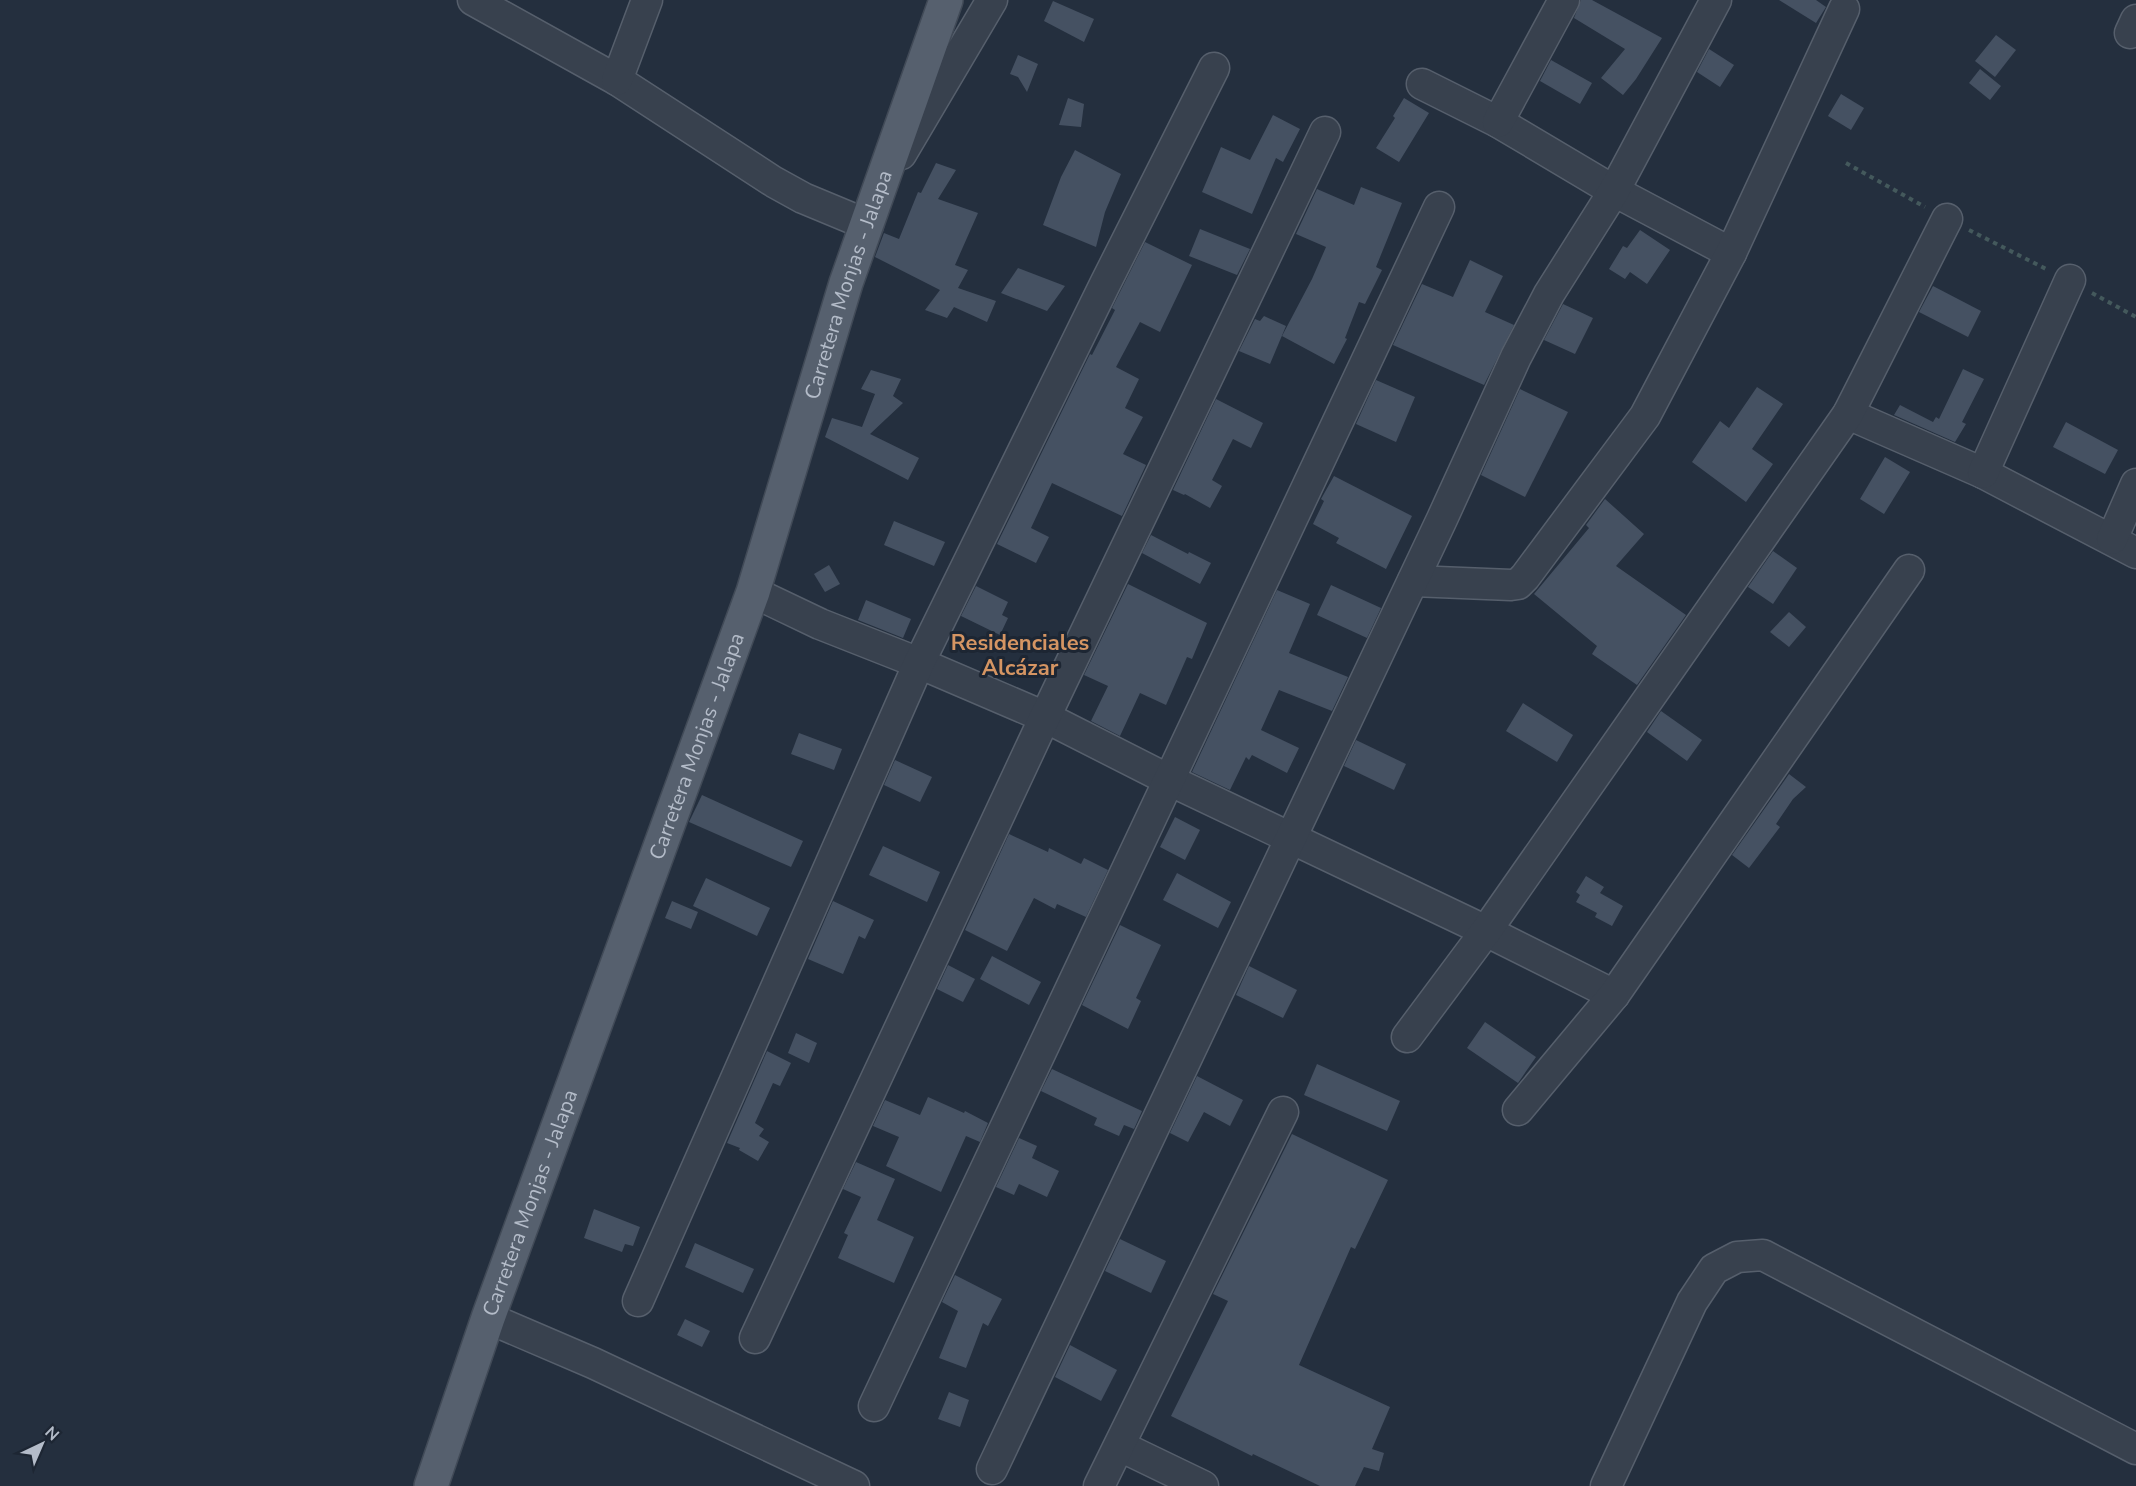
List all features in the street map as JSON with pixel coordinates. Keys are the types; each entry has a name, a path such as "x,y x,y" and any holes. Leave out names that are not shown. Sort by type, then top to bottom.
{"main road":[{"name":"Carretera Monjas - Jalapa","path":"431,1486 488,1318 753,592 846,283 946,0"}],"street":[{"path":"473,0 617,80 774,182 803,198 868,225"},
{"path":"617,80 647,0"},
{"path":"882,185 992,0"},
{"path":"1498,122 1564,0"},
{"path":"992,1469 1413,581 1516,357 1549,294 1614,191 1716,0"},
{"path":"1413,581 1511,585 1518,584 1525,577 1644,416 1731,253 1844,9"},
{"path":"638,1301 919,663 1214,68"},
{"path":"1422,84 1498,122 1614,191 1731,253"},
{"path":"755,1338 1045,717 1325,132"},
{"path":"874,1406 1439,207"},
{"path":"1407,1036 1486,931 1848,414 1947,219"},
{"path":"1983,473 2070,280"},
{"path":"1848,414 1983,473 2124,546 2136,484"},
{"path":"1518,1110 1614,994 1909,570"},
{"path":"753,592 820,624 1045,717 1169,780 1614,994"},
{"path":"1100,1486 1283,1112"},
{"path":"1606,1486 1692,1302 1714,1269 1737,1257 1763,1255 2136,1449"},
{"path":"488,1318 593,1363 854,1486"},
{"path":"1120,1446 1203,1486"}],"path":[{"path":"1846,163 1947,219 2070,280 2136,317"}],"building":[{"path":"1581,0 1592,0 1662,38 1623,95 1601,78 1625,49 1574,18"},
{"path":"1779,0 1816,0 1826,7 1816,23"},
{"path":"1053,1 1094,19 1084,42 1044,21"},
{"path":"1996,35 2016,50 1995,77 1975,61"},
{"path":"1709,49 1734,65 1720,87 1697,72"},
{"path":"1018,55 1038,64 1027,92 1018,77 1010,74"},
{"path":"1551,60 1592,83 1580,104 1540,81"},
{"path":"1980,69 2001,86 1990,100 1969,83"},
{"path":"1841,94 1864,108 1851,130 1828,116"},
{"path":"1068,98 1084,104 1081,127 1059,125"},
{"path":"1404,98 1429,113 1399,162 1376,148 1395,118 1393,116"},
{"path":"1273,115 1300,129 1283,162 1276,158 1252,214 1202,192 1221,147 1250,160"},
{"path":"1075,150 1121,174 1105,212 1096,247 1043,225 1061,177"},
{"path":"936,163 956,170 938,199 978,213 955,265 968,270 958,288 996,301 987,322 954,307 947,318 925,310 940,290 875,257 884,233 899,239 918,192 921,193"},
{"path":"1361,187 1402,203 1376,267 1382,270 1365,304 1359,302 1345,338 1347,339 1334,364 1282,336 1326,247 1296,234 1317,189 1354,205"},
{"path":"1200,229 1250,249 1237,275 1189,256"},
{"path":"1640,230 1670,250 1647,284 1630,272 1625,279 1609,269 1623,246 1627,248"},
{"path":"1145,242 1192,265 1160,332 1140,322 1116,367 1139,379 1125,408 1143,417 1123,454 1146,465 1122,516 1052,483 1031,528 1049,537 1036,563 997,544 1090,354 1092,355 1115,310 1112,308"},
{"path":"1470,260 1503,276 1485,312 1514,325 1484,385 1393,345 1422,284 1453,297"},
{"path":"1018,268 1065,286 1047,311 1001,293"},
{"path":"1933,286 1981,311 1968,337 1919,312"},
{"path":"1563,304 1593,318 1575,354 1544,340"},
{"path":"1264,316 1286,326 1270,364 1239,351 1255,319 1260,321"},
{"path":"1963,369 1984,379 1962,422 1966,424 1955,442 1894,415 1900,405 1933,422 1936,417 1939,419"},
{"path":"871,370 901,379 893,396 903,403 870,434 919,458 908,480 825,437 832,418 862,427 875,394 861,389"},
{"path":"1376,380 1415,397 1396,442 1356,424"},
{"path":"1757,387 1783,404 1752,449 1773,464 1746,502 1692,462 1720,421 1729,428"},
{"path":"1520,389 1568,412 1525,497 1481,475"},
{"path":"1216,399 1263,423 1251,448 1233,439 1212,480 1222,486 1210,508 1173,490"},
{"path":"2066,422 2118,450 2105,474 2053,447"},
{"path":"1885,457 1910,472 1884,514 1860,499"},
{"path":"1334,476 1412,516 1386,569 1336,543 1339,538 1313,524 1324,501 1321,499"},
{"path":"1605,499 1644,534 1616,566 1686,615 1637,685 1592,654 1597,646 1534,594 1589,528 1586,525"},
{"path":"894,521 945,542 934,566 884,545"},
{"path":"1151,535 1211,563 1200,584 1142,553"},
{"path":"1773,551 1797,568 1773,604 1748,587"},
{"path":"829,565 840,584 825,592 814,574"},
{"path":"1128,584 1207,623 1192,659 1187,657 1166,705 1140,693 1120,736 1091,721 1108,686 1084,675"},
{"path":"1331,585 1381,608 1367,638 1317,615"},
{"path":"976,586 1008,602 1002,615 1008,618 1000,635 961,616"},
{"path":"1277,590 1310,604 1289,653 1348,677 1332,711 1279,690 1261,730 1299,748 1287,773 1252,755 1249,760 1246,757 1230,790 1192,772"},
{"path":"866,600 911,619 903,638 858,620"},
{"path":"1789,612 1806,627 1789,647 1770,632"},
{"path":"1523,703 1573,735 1557,762 1506,731"},
{"path":"1661,711 1702,740 1687,761 1647,732"},
{"path":"799,733 842,749 834,770 791,754"},
{"path":"1356,740 1406,764 1394,790 1344,766"},
{"path":"895,760 932,777 920,802 884,785"},
{"path":"1789,774 1806,787 1793,799 1776,824 1780,827 1749,868 1732,855"},
{"path":"702,795 803,841 791,867 689,822"},
{"path":"1175,817 1200,830 1185,860 1160,847"},
{"path":"1009,834 1048,852 1049,848 1081,864 1084,858 1108,870 1086,917 1057,904 1055,909 1034,898 1007,951 965,930"},
{"path":"883,846 940,872 927,902 869,875"},
{"path":"1177,873 1231,902 1218,928 1163,900"},
{"path":"1586,876 1604,887 1600,893 1623,906 1612,926 1595,917 1597,913 1576,902 1580,895 1576,892"},
{"path":"706,878 770,908 757,936 693,906"},
{"path":"672,901 698,912 691,929 665,918"},
{"path":"833,901 874,920 865,939 859,936 843,974 808,959"},
{"path":"1120,925 1161,945 1136,998 1141,1001 1128,1029 1082,1005"},
{"path":"992,956 1041,982 1029,1005 980,979"},
{"path":"948,965 975,979 963,1002 937,989"},
{"path":"1249,966 1297,990 1283,1018 1236,995"},
{"path":"1485,1022 1536,1057 1518,1083 1467,1048"},
{"path":"796,1033 817,1043 809,1063 788,1053"},
{"path":"767,1051 791,1063 780,1086 773,1083 755,1123 764,1129 759,1136 769,1142 758,1161 739,1150 740,1148 727,1143"},
{"path":"1317,1064 1400,1101 1387,1131 1304,1095"},
{"path":"1052,1069 1142,1111 1134,1129 1124,1125 1119,1136 1094,1125 1097,1118 1041,1091"},
{"path":"1197,1076 1243,1100 1230,1126 1204,1112 1188,1142 1170,1133"},
{"path":"928,1097 964,1113 965,1111 988,1123 980,1142 966,1136 941,1192 886,1166 899,1137 873,1126 885,1100 920,1115"},
{"path":"1292,1134 1388,1180 1355,1249 1351,1247 1299,1365 1390,1407 1372,1449 1384,1453 1379,1471 1364,1467 1355,1486 1320,1486 1171,1416 1228,1301 1213,1294"},
{"path":"1019,1138 1037,1146 1032,1158 1059,1171 1047,1197 1019,1184 1014,1195 996,1187"},
{"path":"856,1162 895,1179 877,1220 914,1237 894,1283 838,1258 848,1235 844,1233 861,1197 843,1189"},
{"path":"594,1209 640,1227 633,1246 625,1244 622,1252 584,1238"},
{"path":"1120,1239 1166,1261 1151,1293 1105,1271"},
{"path":"695,1243 754,1269 743,1293 685,1267"},
{"path":"955,1275 1002,1299 988,1326 983,1323 966,1368 939,1358 958,1311 942,1302"},
{"path":"685,1319 710,1331 702,1347 677,1335"},
{"path":"1070,1345 1117,1370 1101,1401 1055,1377"},
{"path":"949,1392 969,1400 960,1427 938,1419"}],"district":[{"name":"Residenciales Alcázar","path":"1020,654"}]}
